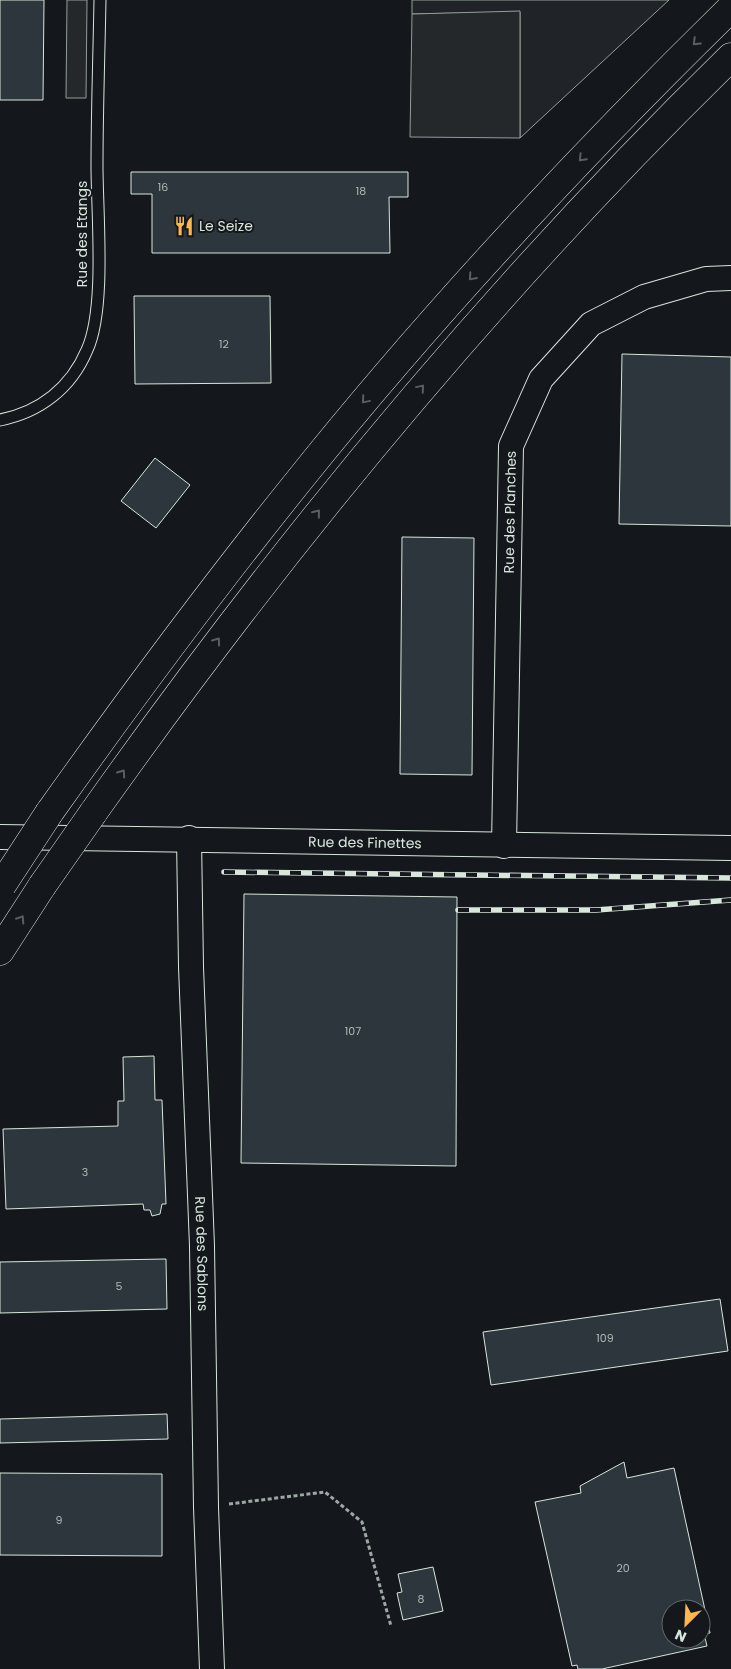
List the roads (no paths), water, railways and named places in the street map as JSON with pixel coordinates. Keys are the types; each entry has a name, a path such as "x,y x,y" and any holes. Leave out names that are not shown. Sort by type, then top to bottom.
{"highway":[{"path":"1,886 49,813 200,606 301,477 386,375 487,260 578,162 731,8"},
{"path":"0,951 42,886 227,627 388,428 486,315 582,209 731,57"}],"street":[{"name":"Rue des Planches","path":"504,846 511,446 541,379 591,324 644,297 706,279 731,278"},
{"name":"Rue des Finettes","path":"0,837 189,838 504,846 731,848"},
{"name":"Rue des Sablons","path":"189,838 191,967 202,1246 206,1507 212,1669"}],"lane":[{"name":"Rue des Etangs","path":"0,420 17,417 36,409 50,400 76,370 87,351 94,331 98,266 97,151 100,0"}],"railway":[{"path":"224,872 731,878"},
{"path":"458,910 596,910 731,900"}],"place":[{"name":"Le Seize","path":"184,226"}]}
